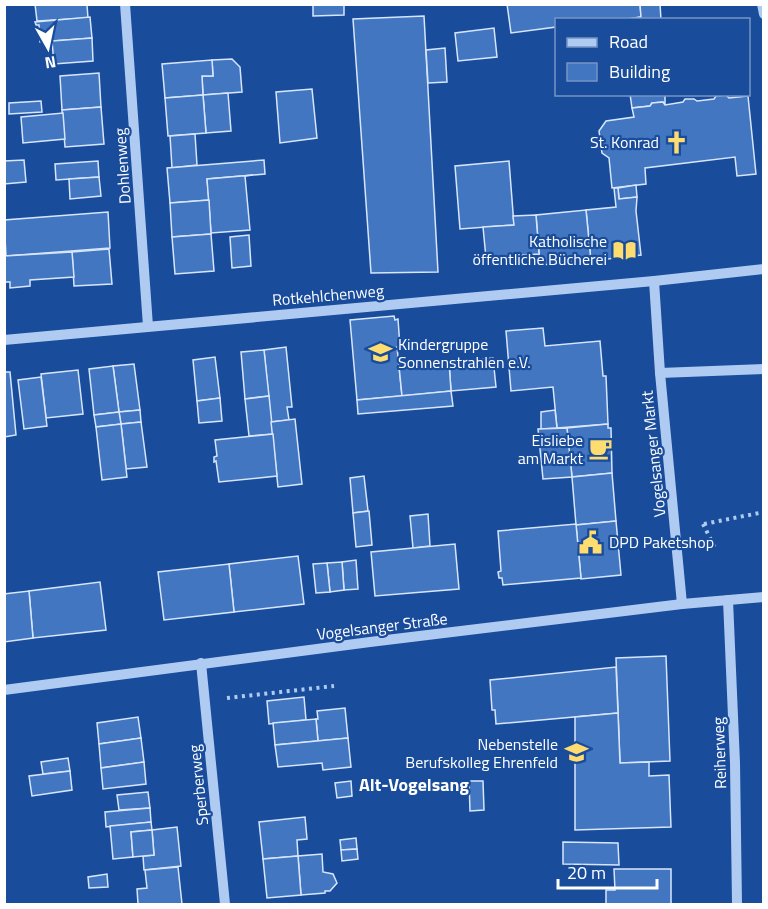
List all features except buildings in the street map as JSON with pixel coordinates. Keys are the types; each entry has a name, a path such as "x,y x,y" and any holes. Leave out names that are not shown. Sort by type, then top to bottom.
{"street":[{"name":"Dohlenweg","path":"125,4 148,326"},
{"path":"762,4 764,14"},
{"path":"654,281 764,269"},
{"name":"Rotkehlchenweg","path":"4,340 654,281"},
{"name":"Vogelsanger Markt","path":"654,281 660,372 682,604"},
{"name":"Vogelsanger Markt","path":"660,372 764,369"},
{"name":"Vogelsanger Straße","path":"4,690 201,663 682,604 764,597"},
{"name":"Reiherweg","path":"728,600 735,763 736,904"},
{"name":"Sperberweg","path":"201,663 225,904"}],"path":[{"path":"704,524 764,512"},
{"path":"205,701 334,686"}],"place":[{"name":"St. Konrad","path":"677,142"},
{"name":"Katholische öffentliche Bücherei","path":"625,250"},
{"name":"Kindergruppe Sonnenstrahlen e.V.","path":"380,353"},
{"name":"Eisliebe am Markt","path":"601,449"},
{"name":"DPD Paketshop","path":"591,542"},
{"name":"Nebenstelle Berufskolleg Ehrenfeld","path":"576,753"}],"district":[{"name":"Alt-Vogelsang","path":"414,785"}]}
